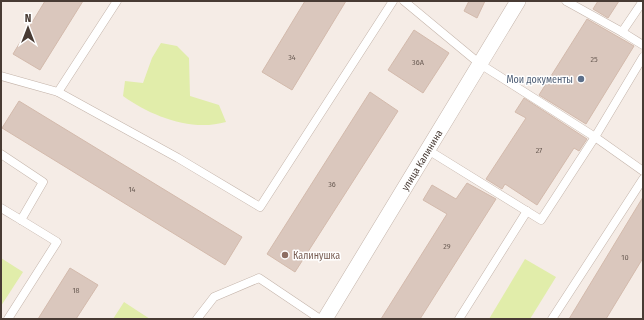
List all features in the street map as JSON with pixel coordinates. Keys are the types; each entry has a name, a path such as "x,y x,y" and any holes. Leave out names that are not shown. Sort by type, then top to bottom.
{"street":[{"name":"улица Калинина","path":"325,319 518,1"}],"lane":[{"path":"58,92 117,1"},
{"path":"1,76 58,92 178,158 260,207 392,1"},
{"path":"404,1 480,64 595,137 643,171"},
{"path":"566,1 643,45"},
{"path":"622,32 643,1"},
{"path":"428,150 541,220 595,137 643,57"},
{"path":"1,154 43,182 21,220"},
{"path":"552,319 643,179"},
{"path":"1,208 57,242 8,319"},
{"path":"459,319 527,211"},
{"path":"197,319 214,296 259,278 320,319"}],"green space":[{"path":"161,43 177,46 189,58 190,96 219,105 226,122 213,125 199,125 172,120 146,110 123,96 125,81 143,83 152,58"},
{"path":"1,258 23,272 1,306"},
{"path":"525,259 556,277 530,319 489,319"},
{"path":"124,302 150,319 113,319"}],"building":[{"path":"45,1 83,1 40,70 13,54"},
{"path":"305,1 346,1 292,90 262,72"},
{"path":"469,1 485,1 477,18 464,11"},
{"path":"598,1 619,1 608,18 593,9"},
{"path":"587,19 634,46 586,124 539,95"},
{"path":"414,30 449,53 423,93 388,70"},
{"path":"370,92 398,111 295,272 267,254"},
{"path":"524,98 587,139 579,151 574,148 537,205 505,184 502,189 486,179 526,118 515,112"},
{"path":"19,101 242,237 225,265 2,128"},
{"path":"467,183 496,199 420,319 381,319 447,214 423,200 432,185 456,199"},
{"path":"643,197 643,258 606,319 569,319"},
{"path":"70,268 98,285 76,319 38,319"}],"place":[{"name":"Мои документы","path":"581,79"},
{"name":"Калинушка","path":"285,255"}]}
